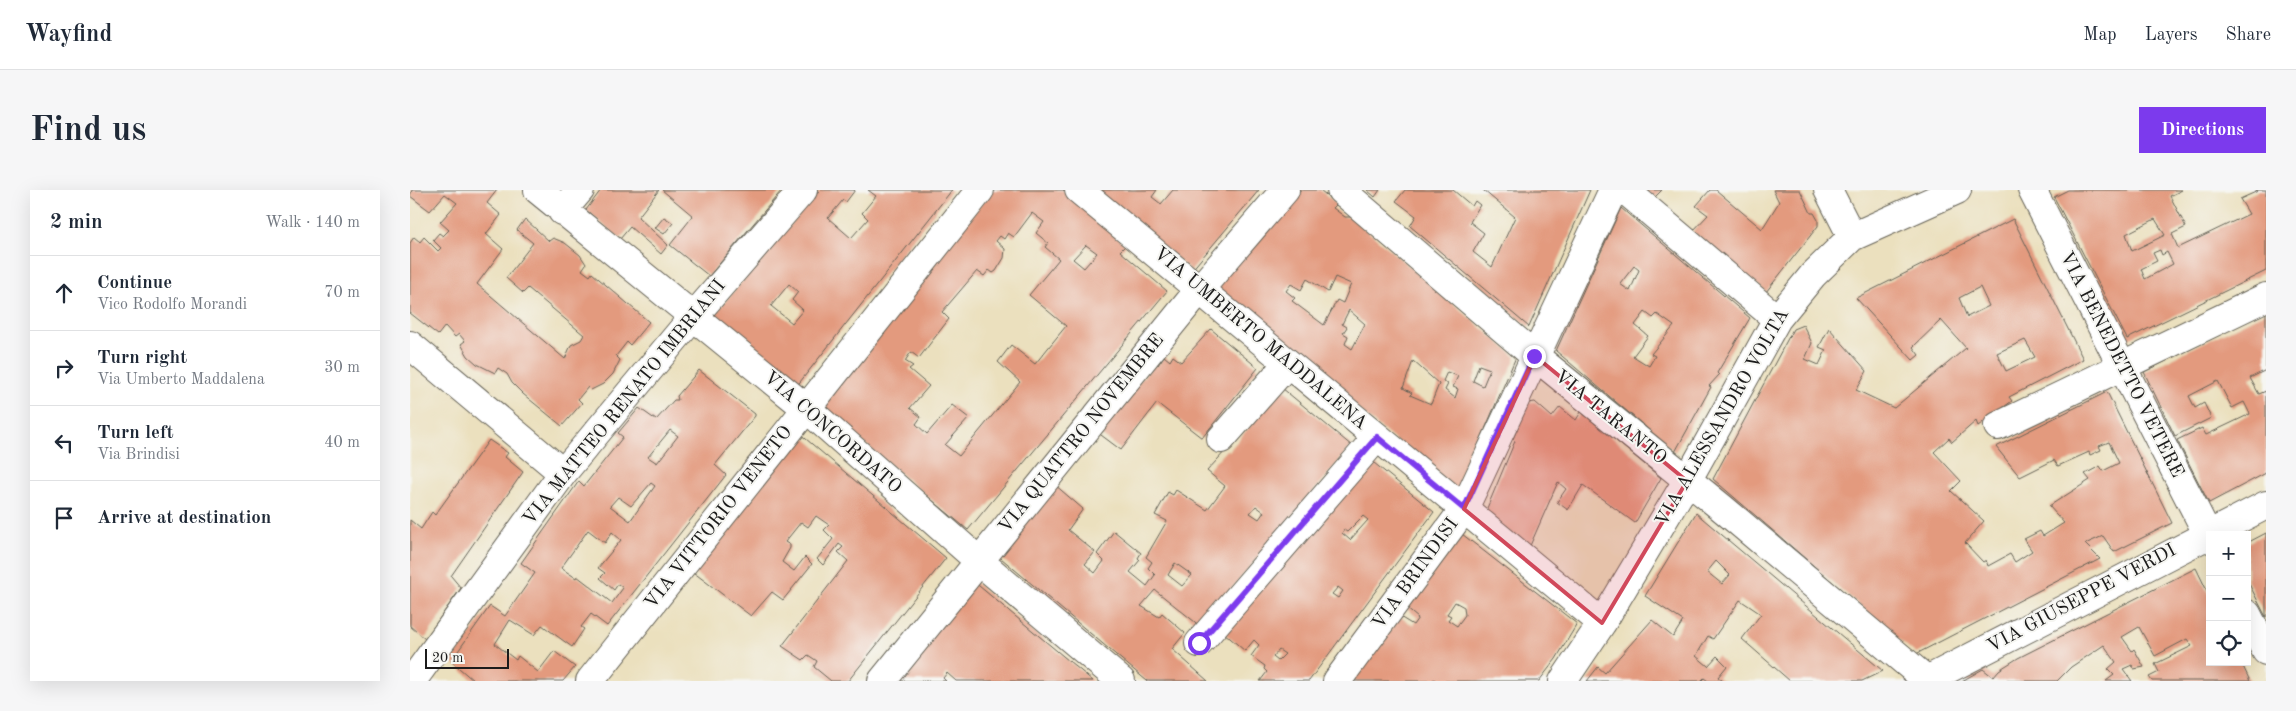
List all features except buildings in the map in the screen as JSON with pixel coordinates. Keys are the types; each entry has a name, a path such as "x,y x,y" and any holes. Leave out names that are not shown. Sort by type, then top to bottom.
{"street":[{"name":"VIA CONCORDATO","path":"538,190 806,408 980,561 1121,681"},
{"path":"562,211 580,190"},
{"name":"VIA MATTEO RENATO IMBRIANI","path":"418,674 563,473 693,317 803,190"},
{"name":"VIA VITTORIO VENETO","path":"590,681 980,190"},
{"name":"VIA UMBERTO MADDALENA","path":"1079,190 1602,623"},
{"name":"VIA QUATTRO NOVEMBRE","path":"882,681 1199,290 1285,190"},
{"name":"VIA TARANTO","path":"1341,190 1534,356 1927,681"},
{"name":"VIA BRINDISI","path":"1336,681 1464,509 1613,190"},
{"path":"1625,190 1777,319"},
{"path":"1828,190 1852,237"},
{"name":"VIA ALESSANDRO VOLTA","path":"1563,681 1602,623 1687,481 1777,319 1812,275 1852,237 1957,190"},
{"name":"VIA BENEDETTO VETERE","path":"2032,190 2206,532"},
{"path":"1998,426 2120,365 2266,297"},
{"path":"410,345 563,473"},
{"path":"1221,438 1288,363"},
{"path":"1199,643 1377,437"},
{"name":"VIA GIUSEPPE VERDI","path":"2217,531 2266,505"},
{"name":"VIA GIUSEPPE VERDI","path":"1927,681 2206,537"},
{"path":"2250,621 2266,652"}],"highlighted area":[{"path":"1535,356 1687,481 1602,623 1464,509"}],"route":[{"path":"1199,643 1377,437 1464,509 1534,356"}]}
